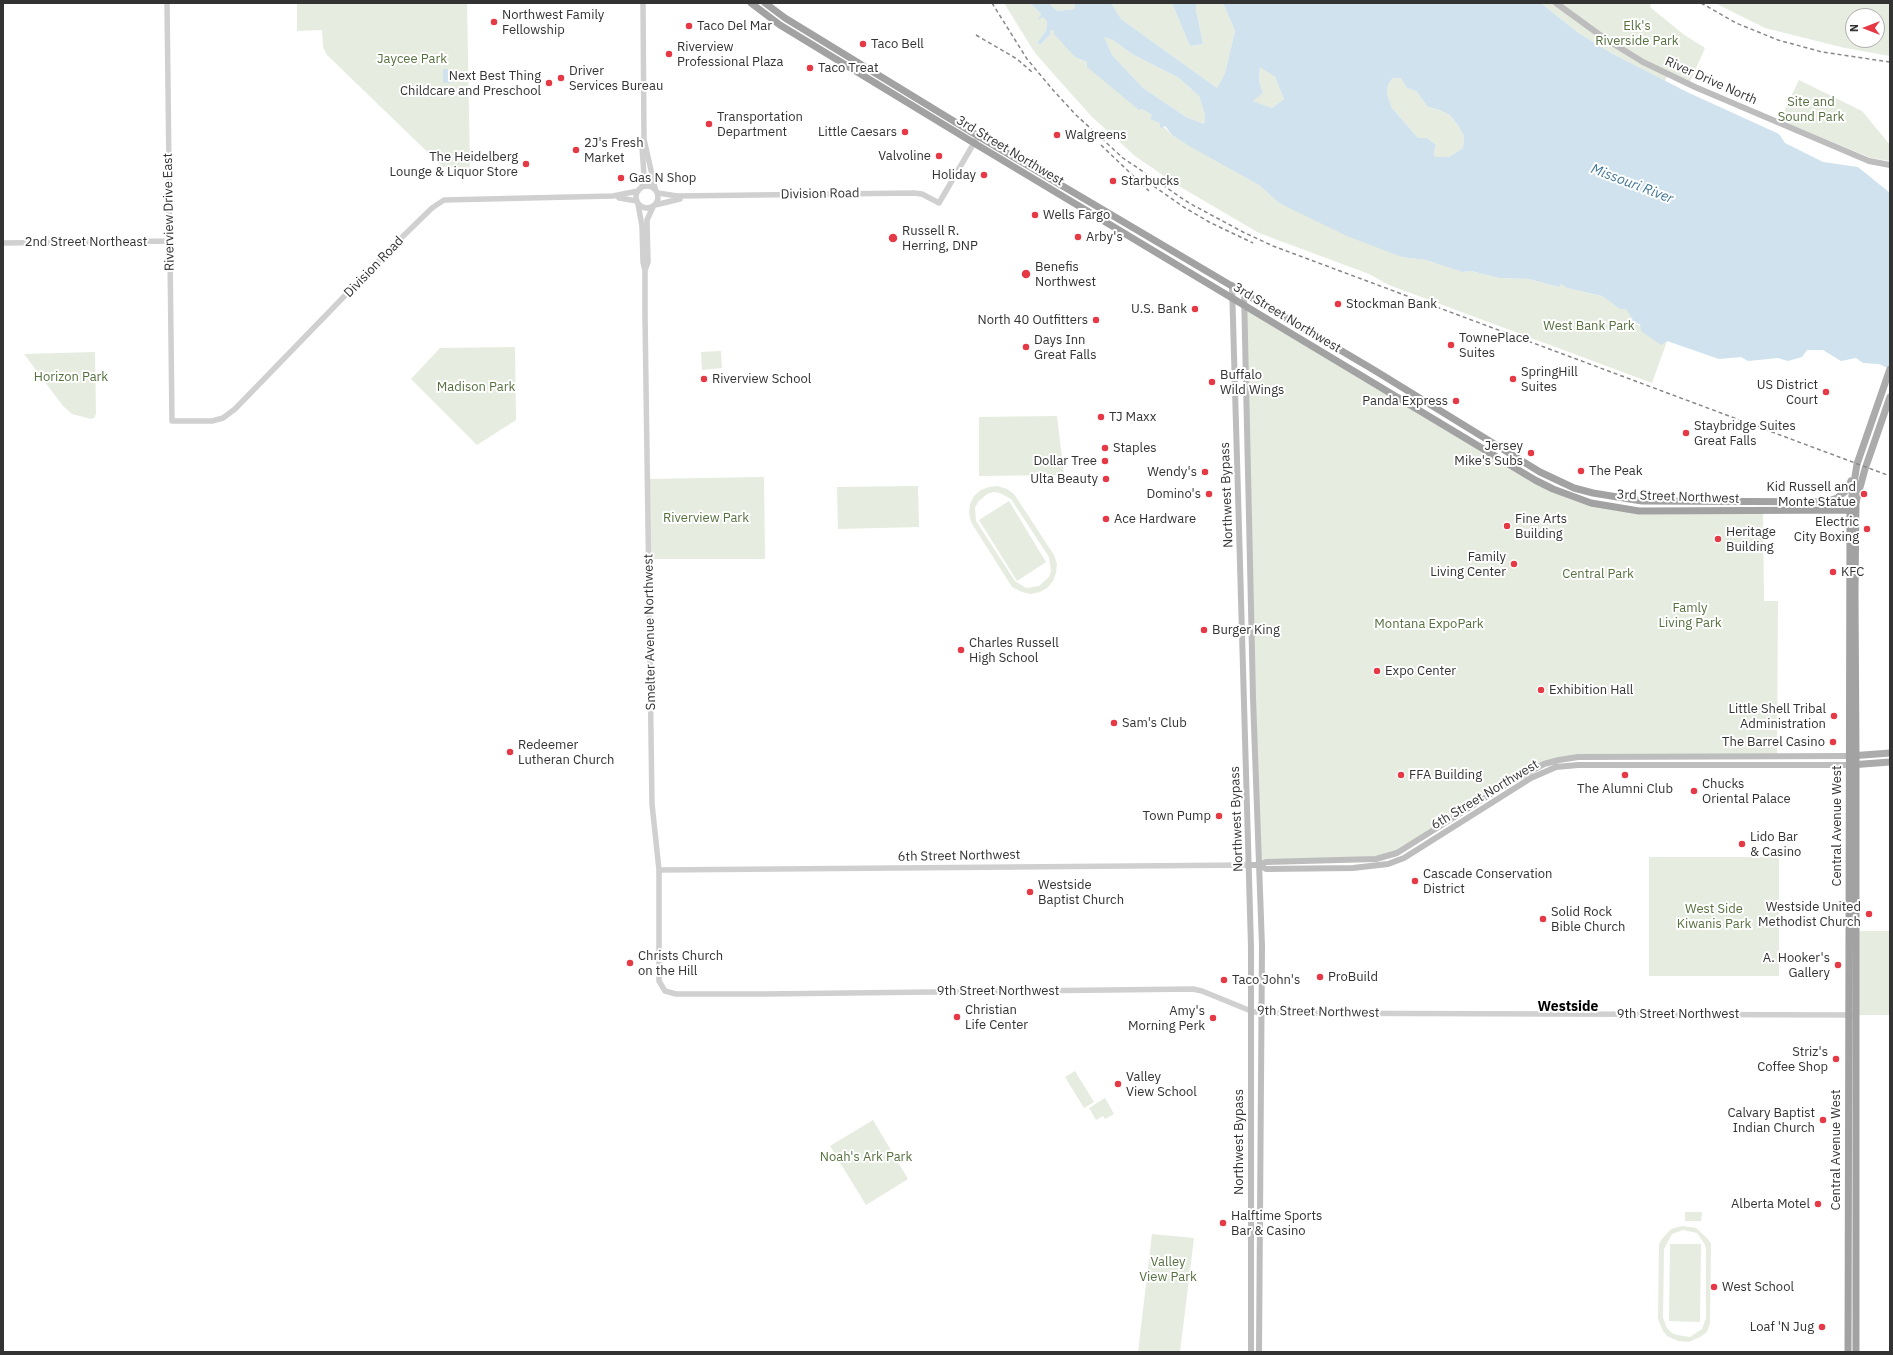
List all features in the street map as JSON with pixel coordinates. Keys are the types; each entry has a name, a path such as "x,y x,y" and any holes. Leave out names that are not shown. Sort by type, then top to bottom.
{"highway":[{"name":"3rd Street Northwest","path":"751,3 780,25 1244,307 1535,480 1578,499 1605,506 1639,510 1853,506"},
{"name":"3rd Street Northwest","path":"764,3 978,136 1244,292 1426,401 1540,472 1574,488 1608,497 1642,501 1827,502 1853,506"},
{"name":"Central Avenue West","path":"1848,1352 1852,1015 1853,506"},
{"name":"Central Avenue West","path":"1852,1015 1856,1352"}],"main road":[{"name":"River Drive North","path":"1556,3 1600,35 1643,62 1695,87 1869,161 1890,165"},
{"name":"Northwest Bypass","path":"1232,285 1249,865 1251,1011 1251,1352"},
{"name":"Northwest Bypass","path":"1244,292 1253,698 1262,946 1260,1013 1259,1352"},
{"name":"Central Avenue West","path":"1853,506 1855,474 1890,368"},
{"name":"Central Avenue West","path":"1853,506 1890,397"},
{"path":"1827,502 1837,498 1847,490 1855,474"},
{"path":"1853,756 1890,753"},
{"name":"6th Street Northwest","path":"1249,865 1260,865 1266,862 1376,859 1397,853 1438,829 1507,784 1544,764 1559,760 1578,757 1853,756"},
{"path":"1853,765 1890,762"},
{"name":"6th Street Northwest","path":"1260,865 1266,869 1353,868 1388,864 1404,858 1531,778 1556,768 1578,765 1853,765"}],"street":[{"name":"Riverview Drive East","path":"167,3 172,421"},
{"path":"642,3 644,139 659,198 654,206 645,208 637,203 636,196 640,189 644,175 642,147 644,139"},
{"path":"974,143 978,136"},
{"name":"Division Road","path":"656,190 669,196 914,193 922,194 939,203 974,143"},
{"path":"640,189 647,185 656,190"},
{"name":"Division Road","path":"172,421 212,421 223,418 235,409 432,208 444,200 474,198 613,196 640,189"},
{"path":"1070,200 1074,193"},
{"name":"Division Road","path":"613,196 637,203"},
{"name":"Division Road","path":"654,206 672,200 694,198 698,196"},
{"name":"Smelter Avenue Northwest","path":"637,203 642,226 643,262 645,270 652,804 659,870 659,981 665,991"},
{"name":"Smelter Avenue Northwest","path":"645,270 648,262 647,220 654,206"},
{"name":"2nd Street Northeast","path":"3,243 170,241"},
{"name":"6th Street Northwest","path":"659,870 1249,865"},
{"name":"9th Street Northwest","path":"665,991 676,994 764,994 1193,989 1260,1013 1852,1015"}],"green space":[{"name":"Jaycee Park","path":"297,3 467,3 470,168 443,167 327,55 323,47 322,30 297,31"},
{"name":"West Bank Park","path":"1004,3 1030,3 1041,14 1039,19 1043,17 1047,20 1046,31 1037,43 1040,45 1050,35 1051,30 1054,30 1075,57 1087,62 1142,109 1152,115 1172,135 1259,185 1279,203 1402,257 1426,260 1462,272 1471,271 1499,278 1529,279 1559,287 1561,284 1567,288 1602,296 1620,309 1626,309 1635,323 1667,341 1652,383 1389,285 1369,274 1259,233 1177,185 1135,156 1091,116 1035,53"},
{"path":"1049,3 1075,3 1074,9 1057,11"},
{"path":"1111,3 1172,3 1190,46 1203,44 1196,3 1223,3 1235,31 1225,73 1217,88 1121,19"},
{"name":"Elk's Riverside Park","path":"1541,3 1651,3 1650,7 1683,34 1705,48 1690,82 1669,72 1665,81 1611,53 1577,32"},
{"path":"1715,3 1890,3 1890,56 1845,48 1765,28"},
{"path":"1103,36 1113,40 1132,54 1179,78 1199,96 1205,115 1204,124 1186,117 1143,88 1112,55"},
{"path":"1260,66 1275,77 1284,99 1272,108 1252,101 1263,93 1259,82"},
{"path":"1401,77 1407,88 1416,91 1428,107 1450,115 1464,136 1463,148 1449,157 1435,157 1434,152 1436,145 1427,138 1418,138 1392,108 1387,94 1388,85 1393,78"},
{"name":"Site and Sound Park","path":"1799,80 1862,111 1890,145 1890,161 1871,158 1780,120"},
{"name":"Montana ExpoPark","path":"1245,307 1535,480 1578,499 1639,511 1763,511 1764,601 1778,601 1777,756 1576,755 1544,764 1438,829 1386,856 1259,865"},
{"name":"Madison Park","path":"515,347 516,420 477,445 411,379 440,348"},
{"path":"721,351 722,368 702,370 701,352"},
{"name":"Horizon Park","path":"95,352 96,414 94,418 91,419 72,414 63,406 24,354"},
{"path":"1057,416 1064,475 979,476 979,417"},
{"name":"Riverview Park","path":"764,477 765,559 649,559 647,479"},
{"path":"918,486 919,527 838,529 837,487"},
{"path":"998,486 1007,489 1014,494 1054,555 1057,564 1053,581 1047,588 1040,592 1031,594 1022,592 1012,587 971,522 969,513 970,504 974,496 981,490","holes":["994,492 1000,493 1011,499 1049,557 1051,571 1049,577 1039,586 1026,588 1015,581 976,521 975,508 978,502 987,494"]},
{"path":"1009,501 1046,562 1017,581 979,520"},
{"name":"West Side Kiwanis Park","path":"1649,857 1779,857 1779,976 1649,976"},
{"path":"1855,931 1890,931 1890,1015 1856,1015"},
{"path":"1075,1071 1094,1102 1084,1108 1065,1077"},
{"path":"1105,1098 1114,1114 1105,1119 1103,1116 1096,1120 1089,1108"},
{"name":"Noah's Ark Park","path":"873,1120 908,1179 866,1205 830,1146"},
{"path":"1685,1212 1702,1212 1701,1221 1685,1221"},
{"path":"1682,1226 1696,1228 1708,1239 1711,1244 1710,1323 1707,1332 1689,1342 1678,1341 1667,1336 1658,1319 1659,1245 1661,1240 1671,1229","holes":["1683,1230 1697,1233 1706,1248 1706,1318 1702,1329 1690,1337 1672,1333 1667,1328 1663,1318 1664,1249 1672,1234"]},
{"name":"Valley View Park","path":"1152,1234 1194,1238 1180,1352 1138,1352"},
{"path":"1670,1244 1701,1244 1700,1322 1669,1321"}],"water":[{"name":"Missouri River","path":"1030,3 1049,3 1057,11 1074,9 1075,3 1111,3 1121,19 1217,88 1225,73 1235,31 1223,3 1541,3 1577,32 1611,53 1687,92 1779,134 1785,143 1823,162 1858,167 1890,193 1890,369 1879,364 1863,363 1856,358 1841,361 1823,350 1807,350 1802,357 1788,361 1778,358 1748,361 1741,357 1719,359 1667,341 1661,345 1641,331 1640,324 1635,323 1626,309 1620,309 1602,296 1567,288 1561,284 1559,287 1529,279 1499,278 1471,271 1462,272 1426,260 1402,257 1347,236 1279,203 1259,185 1191,147 1172,135 1165,126 1160,128 1160,123 1150,119 1152,115 1142,109 1139,110 1087,67 1087,62 1075,57 1054,34 1054,30 1051,30 1050,35 1040,45 1037,43 1046,31 1047,21 1043,17 1038,20 1041,14","holes":["1104,37 1113,40 1132,54 1179,78 1199,96 1205,115 1204,124 1186,117 1143,88 1112,55","1260,67 1275,77 1284,99 1272,108 1253,101 1263,93 1259,82","1393,78 1401,78 1407,88 1416,91 1428,107 1450,115 1464,136 1463,148 1449,157 1435,157 1434,152 1436,145 1427,138 1418,138 1392,108 1387,94 1388,85"]},
{"path":"1172,3 1196,3 1203,44 1190,46"},
{"path":"443,69 451,69 451,83 443,83"}],"railway":[{"path":"992,3 1027,59 1053,90 1076,115 1123,158 1189,203 1243,232 1273,246 1890,476"},
{"path":"1701,3 1736,23 1778,40 1822,52 1890,62"},
{"path":"976,35 1017,59 1032,72"},
{"path":"1101,145 1149,191"},
{"path":"1148,182 1182,206 1209,222 1253,243"}],"place":[{"name":"Northwest Family Fellowship","path":"494,22"},
{"name":"Taco Del Mar","path":"689,26"},
{"name":"Taco Bell","path":"863,44"},
{"name":"Riverview Professional Plaza","path":"669,54"},
{"name":"Taco Treat","path":"810,68"},
{"name":"Driver Services Bureau","path":"561,78"},
{"name":"Next Best Thing Childcare and Preschool","path":"549,83"},
{"name":"Transportation Department","path":"709,124"},
{"name":"Little Caesars","path":"905,132"},
{"name":"Walgreens","path":"1057,135"},
{"name":"2J's Fresh Market","path":"576,150"},
{"name":"Valvoline","path":"939,156"},
{"name":"The Heidelberg Lounge & Liquor Store","path":"526,164"},
{"name":"Holiday","path":"984,175"},
{"name":"Gas N Shop","path":"621,178"},
{"name":"Starbucks","path":"1113,181"},
{"name":"Wells Fargo","path":"1035,215"},
{"name":"Arby's","path":"1078,237"},
{"name":"Russell R. Herring, DNP","path":"893,238"},
{"name":"Benefis Northwest","path":"1026,274"},
{"name":"Stockman Bank","path":"1338,304"},
{"name":"U.S. Bank","path":"1195,309"},
{"name":"North 40 Outfitters","path":"1096,320"},
{"name":"TownePlace Suites","path":"1451,345"},
{"name":"Days Inn Great Falls","path":"1026,347"},
{"name":"Riverview School","path":"704,379"},
{"name":"SpringHill Suites","path":"1513,379"},
{"name":"Buffalo Wild Wings","path":"1212,382"},
{"name":"US District Court","path":"1826,392"},
{"name":"Panda Express","path":"1456,401"},
{"name":"TJ Maxx","path":"1101,417"},
{"name":"Staybridge Suites Great Falls","path":"1686,433"},
{"name":"Staples","path":"1105,448"},
{"name":"Jersey Mike's Subs","path":"1531,453"},
{"name":"Dollar Tree","path":"1105,461"},
{"name":"The Peak","path":"1581,471"},
{"name":"Wendy's","path":"1205,472"},
{"name":"Ulta Beauty","path":"1106,479"},
{"name":"Domino's","path":"1209,494"},
{"name":"Kid Russell and Monte Statue","path":"1864,494"},
{"name":"Ace Hardware","path":"1106,519"},
{"name":"Fine Arts Building","path":"1507,526"},
{"name":"Electric City Boxing","path":"1867,529"},
{"name":"Heritage Building","path":"1718,539"},
{"name":"Family Living Center","path":"1514,564"},
{"name":"KFC","path":"1833,572"},
{"name":"Burger King","path":"1204,630"},
{"name":"Charles Russell High School","path":"961,650"},
{"name":"Expo Center","path":"1377,671"},
{"name":"Exhibition Hall","path":"1541,690"},
{"name":"Little Shell Tribal Administration","path":"1834,716"},
{"name":"Sam's Club","path":"1114,723"},
{"name":"The Barrel Casino","path":"1833,742"},
{"name":"Redeemer Lutheran Church","path":"510,752"},
{"name":"FFA Building","path":"1401,775"},
{"name":"The Alumni Club","path":"1625,775"},
{"name":"Chucks Oriental Palace","path":"1694,791"},
{"name":"Town Pump","path":"1219,816"},
{"name":"Lido Bar & Casino","path":"1742,844"},
{"name":"Cascade Conservation District","path":"1415,881"},
{"name":"Westside Baptist Church","path":"1030,892"},
{"name":"Westside United Methodist Church","path":"1869,914"},
{"name":"Solid Rock Bible Church","path":"1543,919"},
{"name":"Christs Church on the Hill","path":"630,963"},
{"name":"A. Hooker's Gallery","path":"1838,965"},
{"name":"ProBuild","path":"1320,977"},
{"name":"Taco John's","path":"1224,980"},
{"name":"Christian Life Center","path":"957,1017"},
{"name":"Amy's Morning Perk","path":"1213,1018"},
{"name":"Striz's Coffee Shop","path":"1836,1059"},
{"name":"Valley View School","path":"1118,1084"},
{"name":"Calvary Baptist Indian Church","path":"1823,1120"},
{"name":"Alberta Motel","path":"1818,1204"},
{"name":"Halftime Sports Bar & Casino","path":"1223,1223"},
{"name":"West School","path":"1714,1287"},
{"name":"Loaf 'N Jug","path":"1822,1327"}],"district":[{"name":"Westside","path":"1568,1007"}],"park label":[{"name":"Central Park","path":"1598,574"},
{"name":"Famly Living Park","path":"1690,616"}]}
